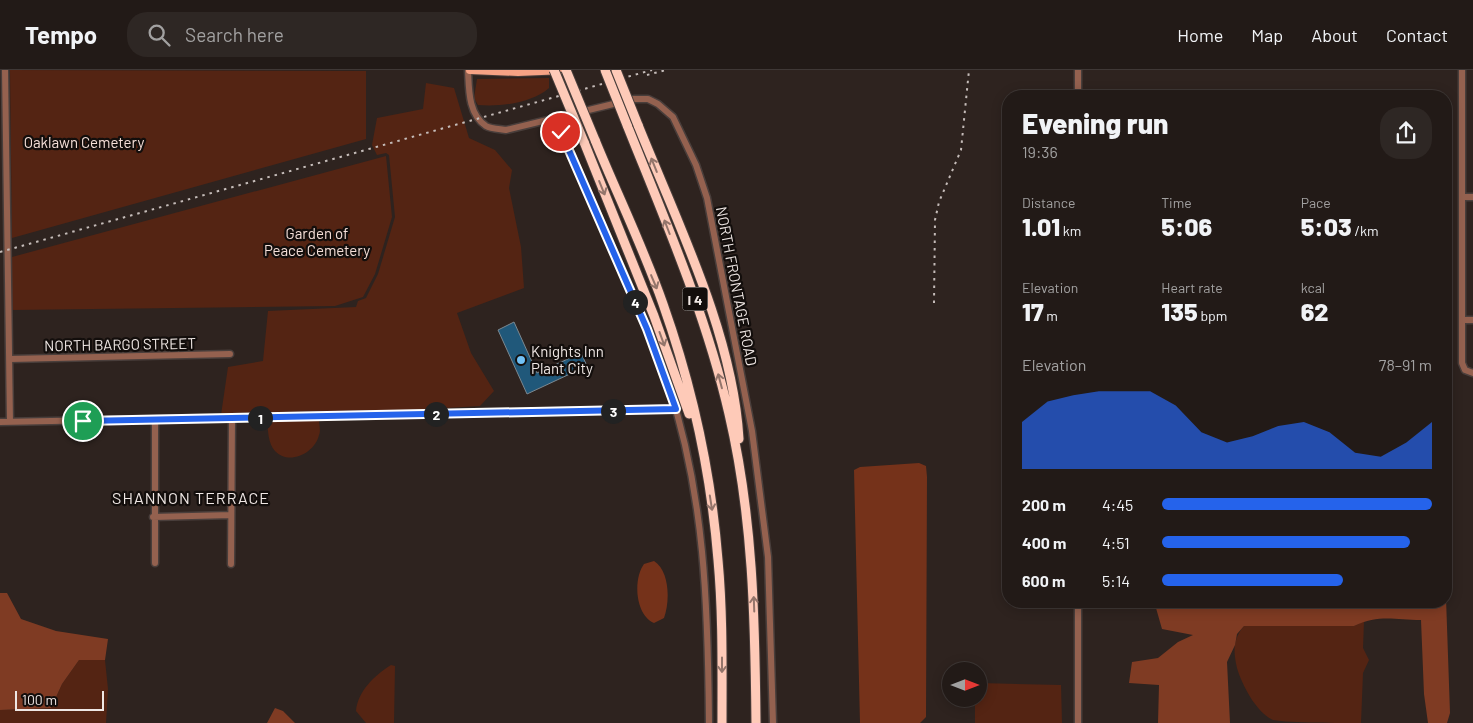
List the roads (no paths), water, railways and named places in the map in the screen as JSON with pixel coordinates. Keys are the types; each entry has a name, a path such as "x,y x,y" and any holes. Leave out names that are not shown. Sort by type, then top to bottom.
{"highway":[{"path":"554,70 654,316 703,455"},
{"name":"I 4","path":"566,70 663,304 686,381 703,455 718,559 721,615 722,723"},
{"name":"I 4","path":"604,70 707,333 729,414 742,480 752,576 756,723"},
{"path":"616,70 711,308 720,337 738,428 742,480"}],"main road":[{"path":"469,70 518,72 566,70"}],"street":[{"path":"5,70 3,107 5,133 3,152 10,359 10,422"},
{"name":"NORTH FRONTAGE ROAD","path":"469,70 470,102 479,118 487,127 506,130 634,98 648,100 666,109 673,117 696,165 707,198 752,431 768,557 773,723"},
{"path":"1078,70 1078,90"},
{"path":"1462,70 1462,366 1473,373"},
{"path":"556,119 647,329 676,409 690,469 702,542 707,589 709,723"},
{"path":"1462,197 1473,197"},
{"path":"1462,320 1473,320"},
{"name":"NORTH BARGO STREET","path":"10,359 230,354"},
{"path":"0,422 676,409"},
{"path":"230,564 232,418"},
{"path":"155,563 153,517 156,419"},
{"path":"153,517 231,515"},
{"path":"1078,608 1078,723"}],"railway":[{"path":"0,252 652,70"},
{"path":"647,75 666,70"},
{"path":"934,303 935,220 939,202 961,150 969,70"}],"place":[{"name":"Knights Inn Plant City","path":"521,360"}],"district":[{"name":"SHANNON TERRACE","path":"191,497"}],"park label":[{"name":"Oaklawn Cemetery","path":"84,142"},
{"name":"Garden of Peace Cemetery","path":"317,242"}]}
